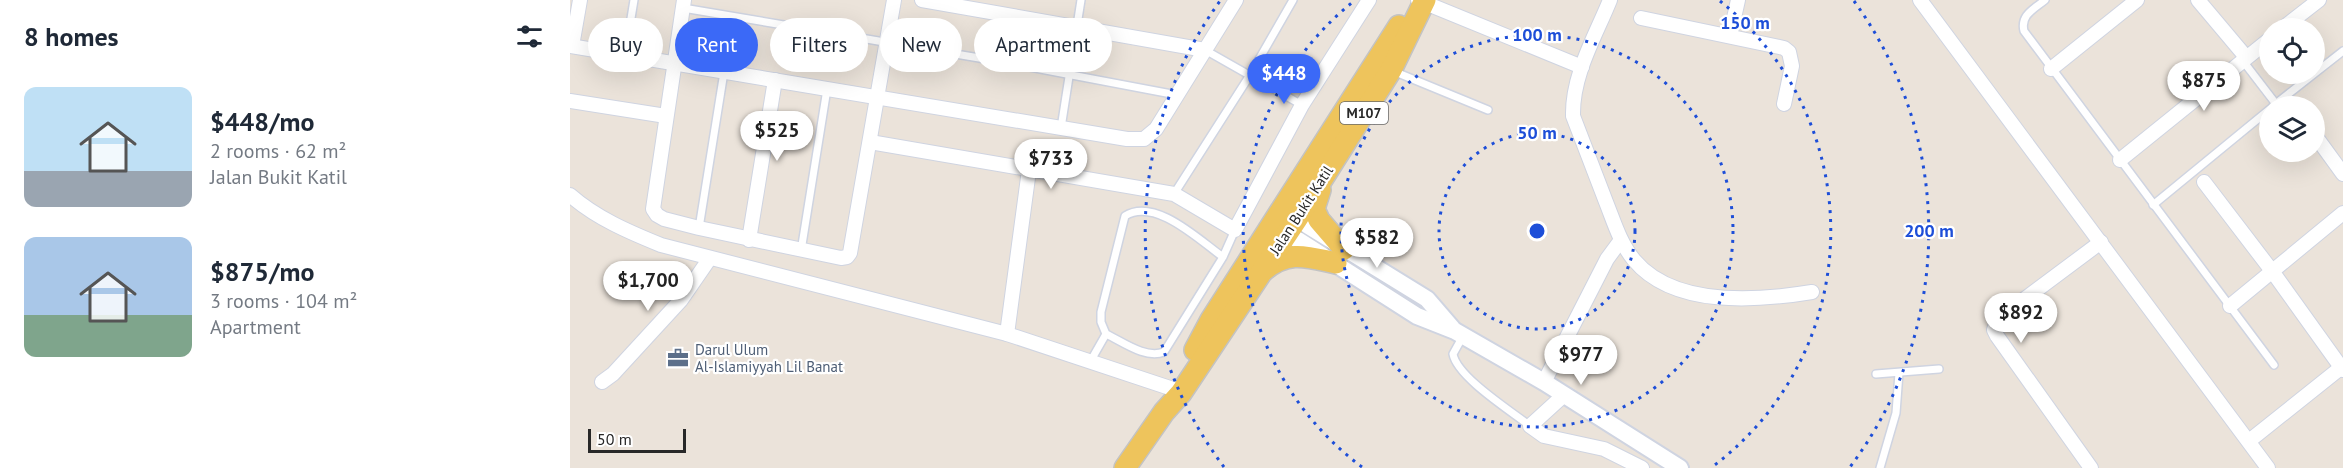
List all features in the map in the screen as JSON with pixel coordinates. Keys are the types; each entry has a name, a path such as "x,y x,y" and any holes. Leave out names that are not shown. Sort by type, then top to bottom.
{"main road":[{"name":"Jalan Bukit Katil","path":"1125,468 1260,274 1335,159 1391,70 1420,1"},
{"name":"Jalan Bukit Katil","path":"1177,391 1211,320 1396,33 1420,1"},
{"path":"1335,159 1316,196 1314,209 1340,256"},
{"path":"1257,248 1290,225 1295,188"},
{"path":"1260,274 1274,262 1299,255 1340,256"}],"street":[{"path":"580,0 571,46 588,49"},
{"path":"891,18 894,0"},
{"path":"922,0 1025,18"},
{"path":"870,142 1174,195 1235,230 1302,105 1369,0"},
{"path":"1610,0 1575,84 1573,116 1621,240 1634,260 1650,276 1677,288 1707,296 1739,300 1772,299 1812,292"},
{"path":"1730,36 1738,0"},
{"path":"1920,0 2268,468"},
{"path":"2051,69 2137,0"},
{"path":"2198,0 2245,59"},
{"path":"2296,18 2319,0"},
{"path":"724,72 1127,139 1144,139 1156,129 1205,50 1232,1"},
{"path":"1420,1 1582,67"},
{"path":"1641,18 1784,48 1789,52 1792,66 1784,104"},
{"path":"1112,33 1205,50"},
{"path":"2120,160 2259,48"},
{"path":"663,62 675,64 653,209 657,215 664,219 749,240 841,258 847,257 850,253 881,72"},
{"path":"749,240 775,80"},
{"path":"570,101 666,116"},
{"path":"2325,149 2343,174"},
{"path":"1007,334 1029,170"},
{"path":"2204,182 2342,368 2249,441"},
{"path":"570,195 580,204 624,230 661,245 1007,334 1177,391"},
{"path":"2230,306 2343,213"},
{"path":"1290,225 1340,256 1417,316 1459,333 1544,382 1680,468"},
{"path":"1544,382 1607,259 1621,240"},
{"path":"2091,468 1996,336 1994,330 1998,320 2101,242"},
{"path":"602,382 613,374 681,300 710,258"},
{"path":"1564,395 1530,426 1544,436 1604,449 1642,468"}],"lane":[{"path":"631,18 634,0"},
{"path":"1079,18 1082,0"},
{"path":"1174,195 1250,75 1293,0"},
{"path":"2045,0 2024,16 2022,24 2024,31 2274,365"},
{"path":"683,4 880,41"},
{"path":"1205,50 1302,105"},
{"path":"2286,96 2343,51"},
{"path":"962,55 1177,95"},
{"path":"2245,59 2267,96"},
{"path":"1391,70 1488,110"},
{"path":"699,228 724,72"},
{"path":"1060,128 1069,74"},
{"path":"801,251 827,89"},
{"path":"2153,205 2259,118"},
{"path":"1223,257 1161,214 1141,210 1125,216 1101,312 1101,322 1106,334 1143,352 1158,354 1164,352 1223,257 1235,230"},
{"path":"1459,333 1453,354 1454,362 1483,391 1530,426"},
{"path":"1090,362 1106,334"},
{"path":"1876,374 1940,369"},
{"path":"1881,468 1896,413 1899,373"}],"place":[{"name":"Darul Ulum Al-Islamiyyah Lil Banat","path":"678,358"}]}
